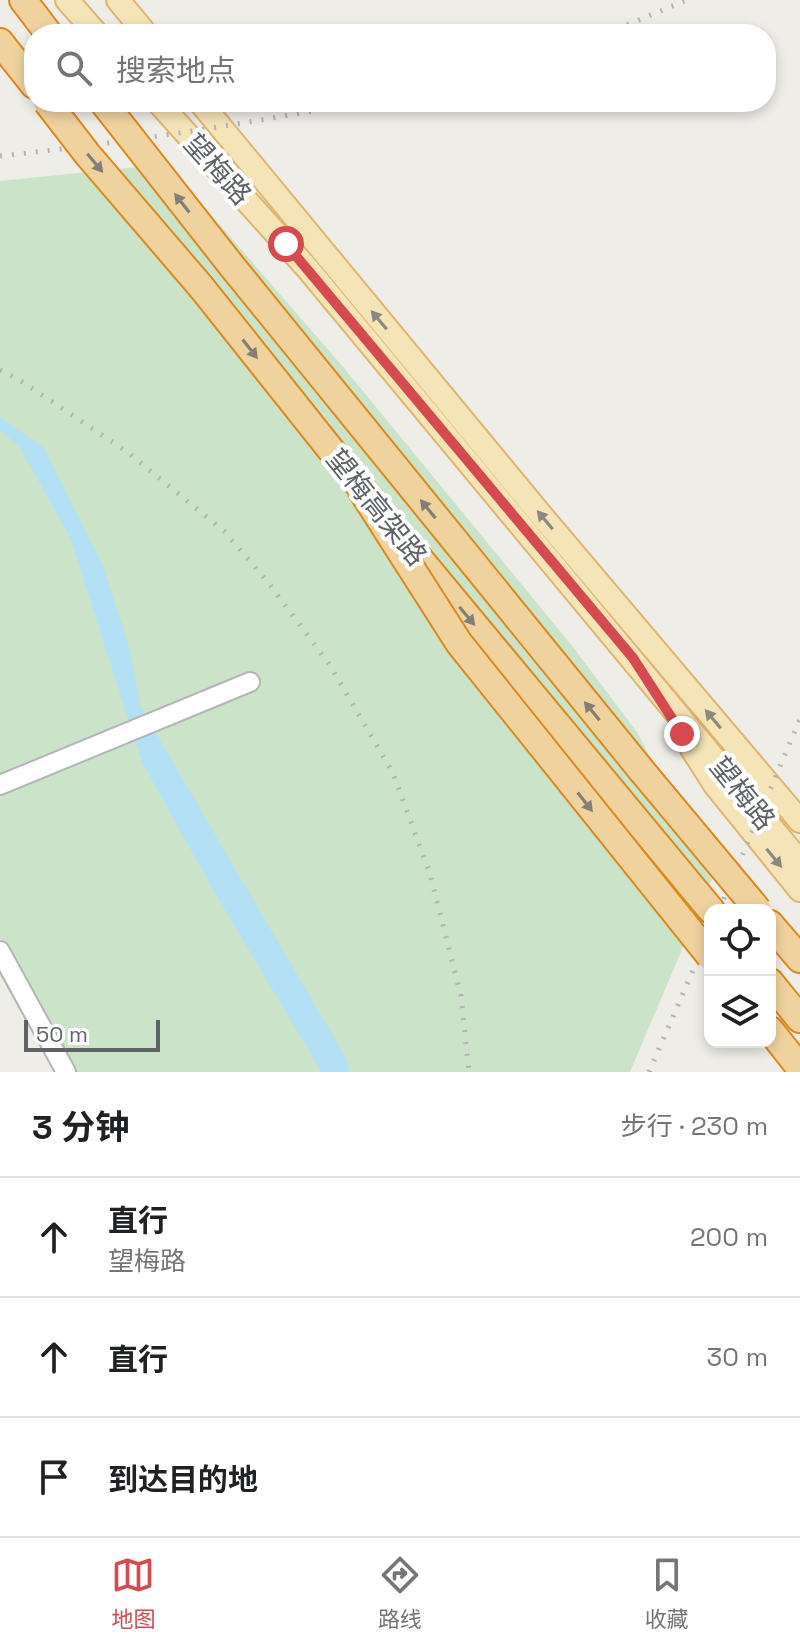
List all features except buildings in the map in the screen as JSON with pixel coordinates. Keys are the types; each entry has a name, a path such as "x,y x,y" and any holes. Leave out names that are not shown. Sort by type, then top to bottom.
{"highway":[{"path":"23,0 41,24"},
{"path":"0,42 24,72"},
{"name":"望梅高架路","path":"55,112 202,288 360,488 706,904"},
{"name":"望梅高架路","path":"111,112 527,631 753,904"},
{"path":"360,488 459,643 704,949"},
{"path":"776,931 800,959"},
{"path":"776,989 800,1019"},
{"path":"776,1038 800,1068"}],"main road":[{"path":"67,0 88,24"},
{"path":"118,0 138,24"},
{"name":"望梅路","path":"167,112 307,268 800,862"},
{"name":"望梅路","path":"208,112 520,490 800,821"},
{"path":"633,658 715,785 800,890"}],"lane":[{"path":"0,785 250,682"},
{"path":"0,951 66,1072"}],"green space":[{"path":"167,164 344,368 573,647 637,732 668,792 723,853 630,1072 54,1072 0,975 0,181"}],"water":[{"path":"0,417 44,448 102,563 131,653 140,706 346,1058 350,1072 322,1072 212,888 142,762 70,537 19,446 0,431"}],"railway":[{"path":"629,24 687,0"},
{"path":"0,156 307,112"},
{"path":"0,370 126,451 224,531 267,581 329,664 393,773 430,874 461,996 469,1072"},
{"path":"722,904 800,719"},
{"path":"649,1072 704,945"}],"route":[{"path":"286,244 633,658 682,734"}]}
